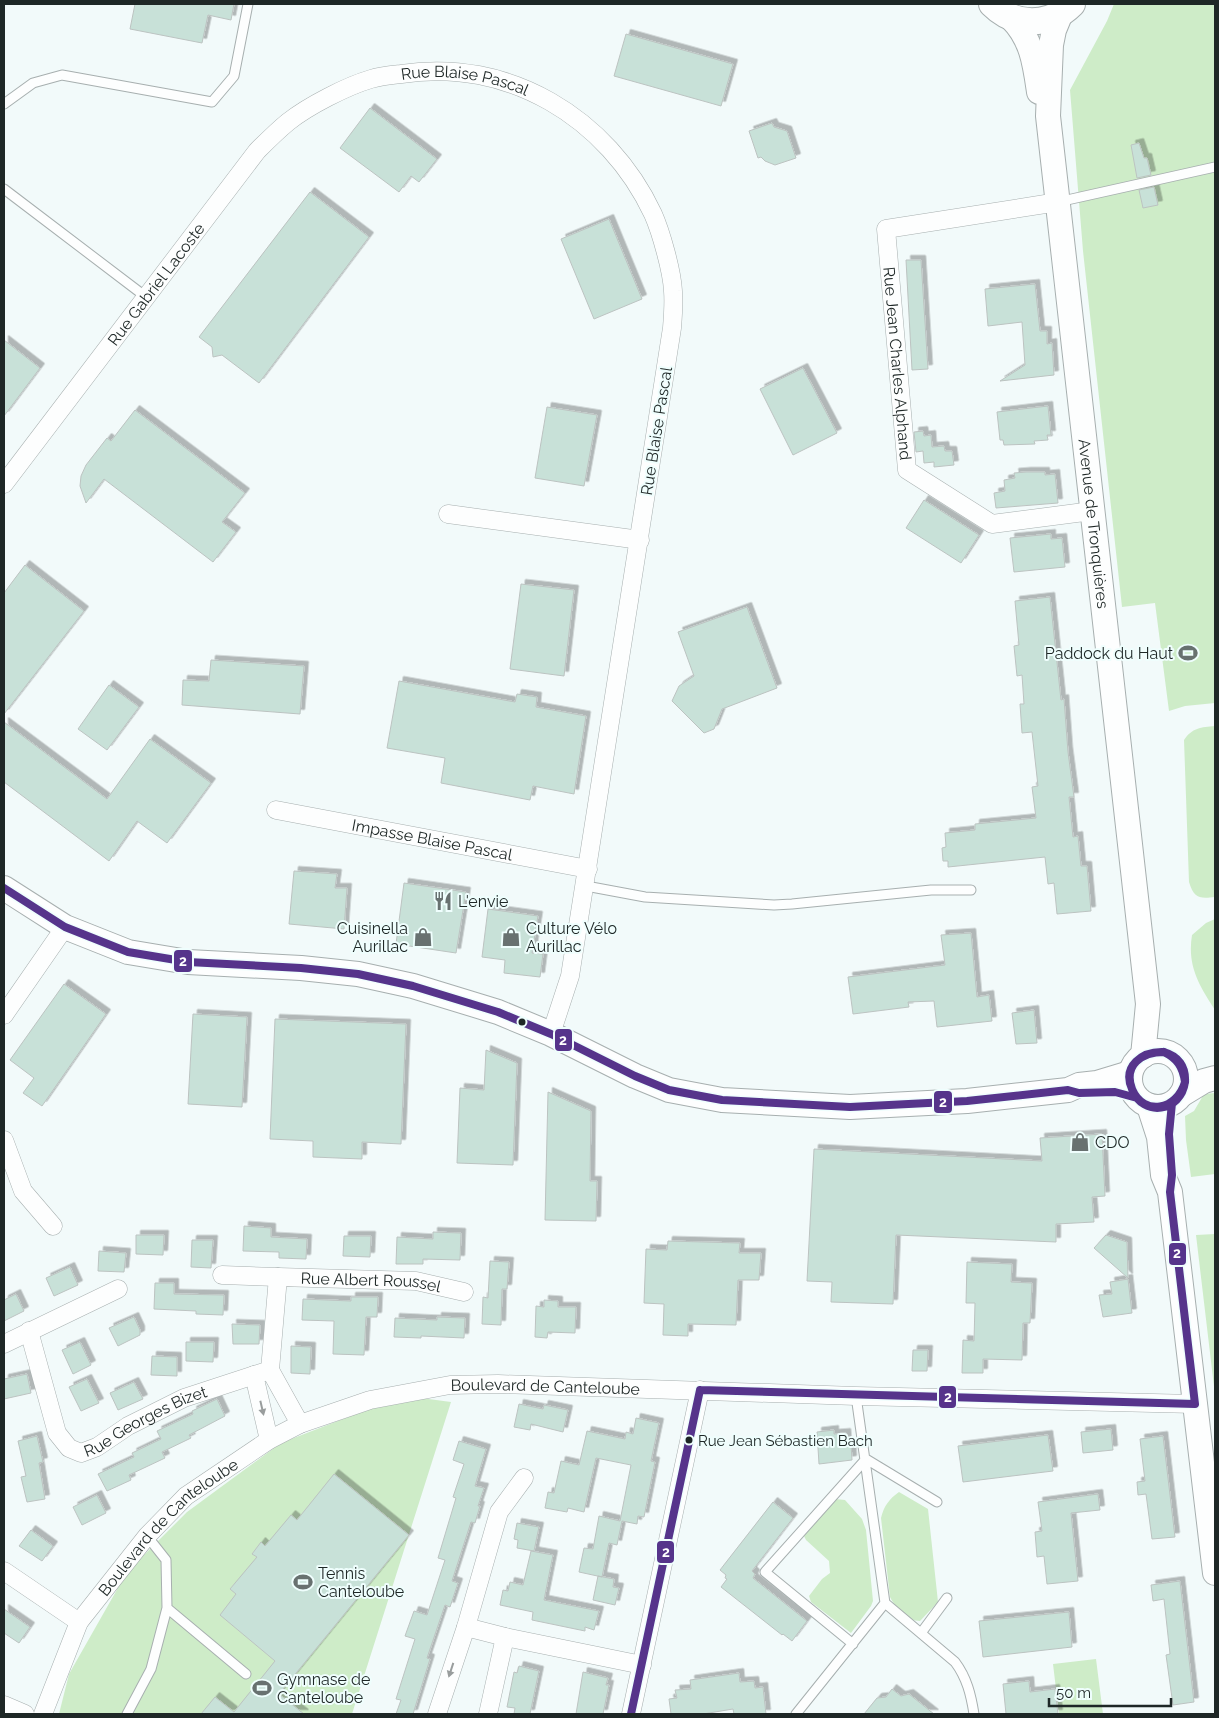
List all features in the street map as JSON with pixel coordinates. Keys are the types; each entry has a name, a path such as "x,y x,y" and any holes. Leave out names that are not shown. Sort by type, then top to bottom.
{"main road":[{"path":"1002,11 1025,21 1040,21 1051,18 1066,8"}],"street":[{"name":"Avenue de Tronquières","path":"1066,8 1054,30 1051,45 1048,116 1148,1004 1136,1064"},
{"path":"1002,11 1026,36 1031,48 1040,102 1048,116"},
{"name":"Rue Blaise Pascal","path":"323,100 372,79 422,70 468,72 519,85 563,108 602,140 631,176 653,214 663,242 673,290 672,328 587,877 570,976 551,1034"},
{"name":"Rue Gabriel Lacoste","path":"4,484 257,151 288,122 323,100"},
{"name":"Rue Jean Charles Alphand","path":"1058,202 886,229 906,470 992,524 1092,511"},
{"path":"448,514 640,540"},
{"name":"Impasse Blaise Pascal","path":"276,810 587,877"},
{"path":"4,888 66,927 128,952 188,962 301,968 358,974 413,986 498,1012 551,1034 635,1076 669,1090 722,1100 850,1107 967,1101 1068,1090 1079,1085 1097,1082 1136,1064 1157,1051 1177,1060 1215,1068"},
{"path":"4,1014 66,927"},
{"name":"Avenue de Tronquières","path":"1148,1004 1153,1012 1163,1044 1177,1060"},
{"path":"1177,1060 1186,1080 1176,1099 1169,1134 1172,1176 1170,1192 1215,1573"},
{"path":"1136,1064 1130,1082 1132,1090 1143,1102 1159,1137 1163,1175 1170,1192"},
{"path":"1068,1090 1079,1093 1115,1092 1158,1108 1167,1106 1204,1081 1215,1078"},
{"path":"4,1140 23,1192 53,1226"},
{"name":"Rue Albert Roussel","path":"222,1275 416,1281 464,1292"},
{"name":"Rue Albert Roussel","path":"269,1440 262,1372 278,1277"},
{"path":"4,1344 118,1289"},
{"name":"Rue Georges Bizet","path":"29,1331 57,1433 69,1448 81,1453 97,1447 128,1426 184,1398 262,1372"},
{"path":"262,1372 300,1424"},
{"name":"Boulevard de Canteloube","path":"43,1714 79,1622 147,1536 186,1496 269,1440 300,1424 370,1400 450,1385 498,1384 856,1396 1195,1404"},
{"path":"631,1714 700,1390"},
{"path":"437,1714 466,1627 499,1512 524,1478"},
{"path":"4,1571 79,1622"},
{"path":"466,1627 505,1637 642,1665"},
{"path":"488,1714 505,1637"},
{"path":"4,1706 25,1714"}],"lane":[{"path":"5,102 33,84 62,75 212,102 234,76 248,4"},
{"path":"1058,202 1215,167"},
{"path":"4,188 146,298"},
{"path":"587,877 646,897 774,905 931,890 971,890"},
{"path":"856,1396 885,1603 955,1662 962,1671 972,1697 974,1714"},
{"path":"866,1458 938,1502"},
{"path":"853,1644 765,1572 866,1458"},
{"path":"127,1714 151,1669 167,1608 166,1560 147,1536"},
{"path":"921,1633 947,1598"},
{"path":"796,1714 885,1603"},
{"path":"167,1608 246,1674"}],"green space":[{"path":"1114,4 1215,4 1215,703 1185,706 1169,711 1155,603 1122,607 1083,251 1070,90 1107,21"},
{"path":"1215,726 1215,897 1205,898 1195,894 1189,882 1184,740 1197,729"},
{"path":"1215,919 1215,1010 1196,975 1191,956 1191,946 1192,935 1206,923"},
{"path":"1215,1093 1215,1174 1191,1177 1185,1116 1194,1111 1204,1094"},
{"path":"1215,1234 1215,1395 1196,1235"},
{"path":"421,1398 451,1402 352,1714 59,1714 69,1674 127,1572 187,1512 281,1443 374,1407"},
{"path":"899,1492 928,1509 938,1602 920,1621 911,1619 902,1613 890,1597 881,1518 887,1503"},
{"path":"835,1499 845,1500 862,1519 866,1530 873,1601 851,1633 811,1602 809,1596 822,1579 830,1573 829,1561 804,1536"},
{"path":"1096,1659 1103,1714 1059,1714 1053,1664"}],"building":[{"path":"135,4 234,4 231,20 208,15 202,43 130,29"},
{"path":"626,34 733,64 721,106 614,76"},
{"path":"370,108 437,159 419,182 411,176 399,192 340,148"},
{"path":"772,123 774,127 787,131 796,158 775,165 761,157 758,158 749,131"},
{"path":"1139,143 1144,158 1147,158 1151,175 1137,178 1131,145"},
{"path":"1154,187 1158,205 1143,208 1139,190"},
{"path":"310,192 369,237 259,383 222,355 213,357 212,347 199,337"},
{"path":"609,219 642,299 594,319 561,239"},
{"path":"906,260 921,260 928,369 912,370"},
{"path":"1035,284 1040,331 1047,331 1047,344 1052,343 1054,375 1000,381 1025,365 1022,322 988,326 985,289"},
{"path":"4,340 40,368 4,416"},
{"path":"803,368 837,433 793,455 760,389"},
{"path":"1048,406 1051,435 1047,435 1048,440 1034,441 1035,444 1004,445 1003,440 1000,440 997,412"},
{"path":"547,407 597,415 584,486 535,478"},
{"path":"135,410 245,493 222,522 236,532 213,562 104,479 86,503 80,486 81,476 86,465 107,438 111,441"},
{"path":"923,431 924,436 931,435 932,447 944,446 945,451 952,451 954,465 934,467 934,462 924,463 923,451 916,452 914,432"},
{"path":"1045,472 1045,475 1055,474 1058,503 996,508 994,493 1005,491 1004,480 1015,478 1014,473"},
{"path":"924,500 979,535 961,563 906,528"},
{"path":"1051,534 1051,539 1062,538 1065,567 1014,572 1010,538"},
{"path":"25,565 84,611 4,714 4,593"},
{"path":"521,584 574,590 564,676 510,669"},
{"path":"1050,597 1061,700 1064,699 1074,797 1069,797 1073,837 1078,836 1081,866 1087,866 1091,911 1057,914 1054,883 1048,884 1045,857 948,867 948,861 943,861 942,848 946,847 945,833 975,830 975,824 1036,818 1032,787 1038,786 1032,732 1022,733 1020,704 1024,704 1022,675 1017,676 1014,646 1019,645 1015,601"},
{"path":"747,607 777,688 722,709 714,729 704,733 672,701 679,686 694,676 678,632"},
{"path":"211,660 304,666 300,714 182,705 183,680 209,681"},
{"path":"399,681 515,702 517,694 537,697 536,707 586,716 574,794 533,786 530,800 441,783 445,758 387,748"},
{"path":"109,685 139,707 107,750 78,729"},
{"path":"4,722 107,799 150,739 211,783 167,843 137,821 109,861 4,782"},
{"path":"294,871 337,874 335,888 347,888 344,929 289,924"},
{"path":"404,883 466,892 456,953 396,944"},
{"path":"488,909 538,916 532,953 543,954 540,977 504,973 505,960 482,957"},
{"path":"971,933 977,997 989,995 992,1021 937,1027 934,1001 908,1002 909,1007 853,1014 848,977 945,965 941,935"},
{"path":"64,984 106,1014 42,1106 23,1093 34,1078 10,1060"},
{"path":"1034,1010 1037,1043 1016,1044 1012,1013"},
{"path":"193,1014 247,1017 242,1107 188,1104"},
{"path":"275,1019 406,1024 401,1144 362,1142 362,1159 313,1157 313,1141 270,1139"},
{"path":"486,1050 517,1063 513,1165 457,1163 460,1088 484,1090"},
{"path":"548,1092 591,1111 590,1181 597,1181 596,1221 545,1220"},
{"path":"1102,1134 1105,1196 1092,1197 1094,1222 1056,1224 1056,1242 896,1235 893,1304 831,1302 832,1282 807,1281 814,1149 1042,1161 1040,1138"},
{"path":"244,1226 271,1228 271,1237 307,1239 306,1259 279,1258 279,1252 243,1251"},
{"path":"433,1232 461,1233 460,1260 423,1259 423,1264 396,1264 397,1237 433,1239"},
{"path":"136,1235 164,1235 163,1255 136,1254"},
{"path":"1106,1235 1127,1242 1128,1278 1094,1248"},
{"path":"344,1236 371,1236 370,1257 343,1256"},
{"path":"192,1240 213,1240 211,1268 191,1267"},
{"path":"668,1241 740,1243 739,1253 761,1253 759,1280 738,1280 736,1325 688,1324 688,1336 663,1335 664,1304 644,1303 646,1249 667,1250"},
{"path":"99,1251 126,1253 124,1272 98,1271"},
{"path":"490,1261 509,1262 507,1289 502,1289 501,1325 482,1324 483,1297 488,1298"},
{"path":"967,1262 1012,1264 1011,1282 1032,1283 1030,1323 1023,1323 1022,1360 983,1359 983,1373 962,1373 963,1340 974,1341 975,1303 966,1303"},
{"path":"70,1267 78,1285 54,1296 46,1278"},
{"path":"1128,1279 1132,1313 1103,1317 1099,1295 1112,1294 1110,1282"},
{"path":"155,1283 174,1283 174,1294 224,1295 223,1315 196,1314 196,1311 154,1309"},
{"path":"16,1294 24,1311 4,1321 4,1300"},
{"path":"351,1297 378,1297 377,1317 366,1317 364,1355 333,1354 334,1321 302,1320 303,1299 351,1301"},
{"path":"544,1300 558,1301 558,1307 576,1307 575,1333 548,1332 547,1338 535,1337 536,1306 544,1307"},
{"path":"134,1317 140,1330 140,1335 118,1346 109,1328"},
{"path":"437,1317 465,1318 464,1338 394,1337 395,1318 437,1320"},
{"path":"232,1324 260,1325 259,1344 233,1344"},
{"path":"80,1342 91,1365 73,1374 62,1350"},
{"path":"186,1342 214,1342 213,1362 186,1361"},
{"path":"291,1346 311,1347 310,1374 291,1373"},
{"path":"913,1350 928,1350 927,1371 912,1371"},
{"path":"152,1356 177,1357 177,1376 151,1375"},
{"path":"27,1374 31,1393 4,1399 4,1379"},
{"path":"87,1379 99,1403 81,1411 69,1387"},
{"path":"134,1382 143,1399 118,1410 110,1393"},
{"path":"217,1399 225,1416 189,1435 191,1438 162,1452 165,1458 129,1475 131,1480 107,1491 98,1474 134,1457 132,1453 161,1439 157,1431 193,1414 192,1411"},
{"path":"519,1404 543,1409 544,1405 568,1410 563,1432 531,1424 530,1430 514,1427"},
{"path":"636,1418 659,1423 651,1461 655,1462 644,1517 638,1516 637,1524 622,1521 617,1545 609,1543 602,1577 579,1572 584,1548 593,1549 599,1516 620,1521 631,1465 596,1458 584,1512 568,1508 567,1512 545,1508 548,1492 554,1493 561,1461 579,1465 587,1431 625,1439 626,1432 633,1434"},
{"path":"1111,1429 1113,1450 1083,1453 1081,1432"},
{"path":"834,1430 834,1434 846,1433 847,1444 851,1444 852,1460 819,1464 817,1432"},
{"path":"1048,1435 1053,1471 963,1482 958,1446"},
{"path":"37,1436 43,1462 39,1463 45,1499 27,1502 21,1477 26,1476 18,1441"},
{"path":"1163,1436 1175,1537 1152,1539 1146,1494 1138,1495 1137,1482 1145,1481 1140,1439"},
{"path":"459,1441 486,1449 475,1486 484,1488 478,1506 480,1506 475,1523 471,1522 452,1581 458,1583 450,1607 445,1605 427,1658 430,1659 413,1714 396,1714 401,1700 396,1699 415,1639 405,1636 414,1611 427,1615 445,1560 438,1558 456,1498 453,1497 464,1464 453,1460"},
{"name":"Tennis Canteloube","path":"334,1474 409,1535 279,1694 304,1714 201,1714 215,1697 234,1712 275,1661 220,1615 236,1594 230,1589 257,1557 252,1554 261,1542 265,1546 291,1515 297,1520"},
{"path":"1098,1494 1100,1510 1071,1513 1078,1581 1047,1584 1044,1556 1037,1557 1035,1532 1042,1531 1038,1502"},
{"path":"97,1495 106,1513 82,1525 73,1507"},
{"path":"773,1502 793,1518 752,1571 755,1574 753,1578 807,1621 792,1641 721,1587 727,1579 725,1578 726,1575 720,1570"},
{"path":"517,1523 539,1527 534,1551 517,1548 518,1540 514,1539"},
{"path":"31,1530 53,1546 42,1561 19,1546"},
{"path":"531,1551 553,1555 544,1600 599,1611 594,1630 585,1627 585,1631 532,1620 533,1612 500,1605 503,1590 508,1591 510,1582 523,1585"},
{"path":"598,1576 614,1579 613,1587 619,1588 615,1605 593,1600"},
{"path":"1180,1581 1194,1702 1173,1705 1166,1655 1170,1654 1164,1599 1153,1601 1151,1585"},
{"path":"4,1609 30,1627 19,1643 4,1633"},
{"path":"1069,1612 1072,1647 983,1657 979,1621"},
{"path":"519,1666 539,1671 530,1714 514,1714 515,1708 507,1707 514,1672 517,1673"},
{"path":"583,1672 608,1678 606,1685 609,1685 603,1714 576,1714"},
{"path":"739,1673 740,1682 754,1681 755,1688 763,1687 766,1714 734,1714 733,1709 703,1714 671,1714 669,1699 677,1698 675,1690 691,1689 690,1680"},
{"path":"1029,1681 1030,1692 1055,1689 1058,1714 1006,1714 1003,1684"},
{"path":"892,1689 901,1696 909,1694 934,1714 864,1714 877,1698 886,1697"}],"transit line":[{"name":"2","path":"4,888 65,927 128,952 188,962 301,968 358,974 413,986 498,1012 551,1034 635,1076 669,1090 722,1100 850,1107 967,1101 1068,1090 1079,1093 1115,1092 1137,1098"},
{"name":"2","path":"1132,1089 1130,1073 1136,1062 1148,1054 1164,1052"},
{"name":"2","path":"1132,1089 1130,1073 1136,1062 1148,1054 1164,1052"},
{"name":"2","path":"1164,1052 1179,1064 1185,1082"},
{"name":"2","path":"1164,1052 1180,1062 1184,1071 1185,1082"},
{"name":"2","path":"1132,1089 1137,1098 1144,1104 1160,1106 1168,1104 1175,1099 1185,1082"},
{"name":"2","path":"1132,1089 1137,1098 1144,1104 1161,1108 1177,1100 1185,1082"},
{"name":"2","path":"1172,1103 1169,1134 1172,1175 1170,1192 1195,1404"},
{"name":"2","path":"700,1390 1195,1404"},
{"name":"2","path":"631,1714 700,1390"}],"place":[{"name":"Paddock du Haut","path":"1188,653"},
{"name":"L'envie","path":"443,901"},
{"name":"Cuisinella Aurillac","path":"423,937"},
{"name":"Culture Vélo Aurillac","path":"511,937"},
{"name":"CDO","path":"1080,1142"},
{"name":"Rue Jean Sébastien Bach","path":"689,1440"},
{"name":"Tennis Canteloube","path":"303,1582"},
{"name":"Gymnase de Canteloube","path":"262,1688"}]}
